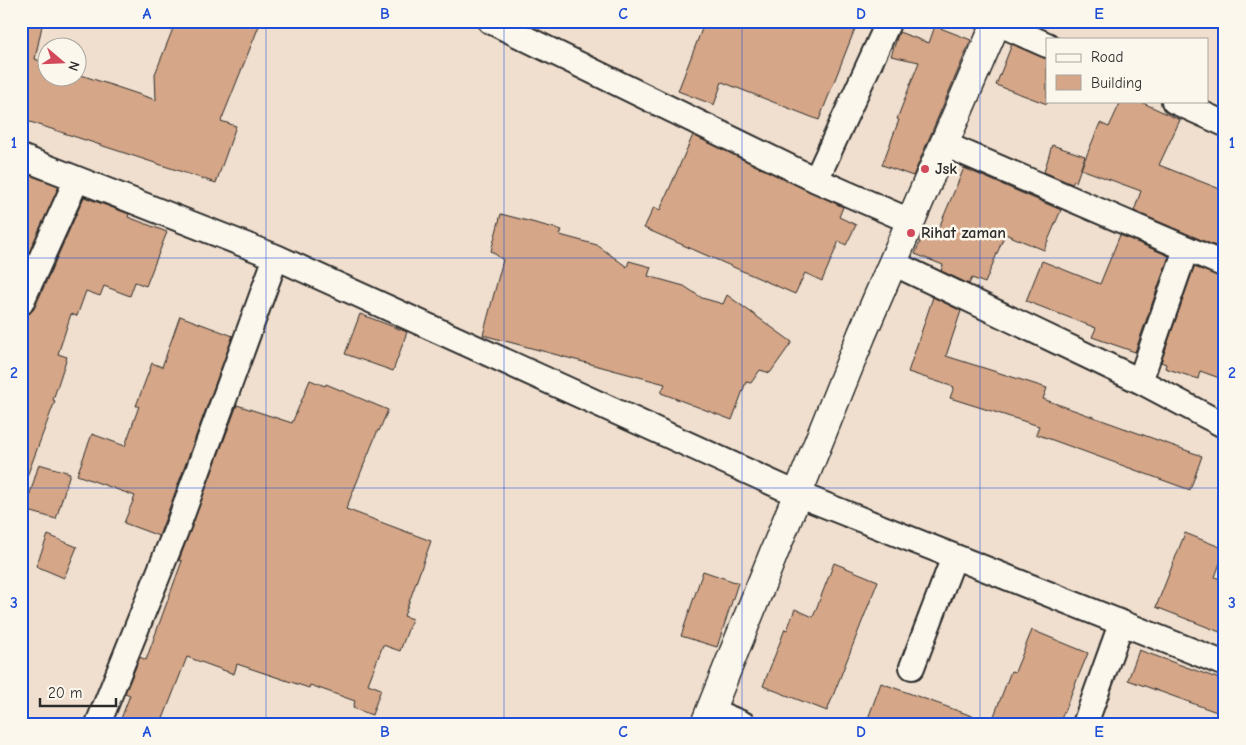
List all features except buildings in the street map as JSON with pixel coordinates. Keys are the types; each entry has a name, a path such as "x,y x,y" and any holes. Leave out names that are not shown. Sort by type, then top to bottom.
{"main road":[{"path":"707,717 862,334 996,22"}],"street":[{"path":"490,21 816,180 910,221"},
{"path":"816,180 889,21"},
{"path":"996,22 1046,45"},
{"path":"1176,102 1225,124"},
{"path":"944,144 1225,265"},
{"path":"21,157 276,258 797,494 1225,664"},
{"path":"21,303 77,179"},
{"path":"1140,382 1186,249"},
{"path":"98,724 179,523 276,258"},
{"path":"893,263 1140,382 1225,426"},
{"path":"912,667 954,557"},
{"path":"1085,724 1121,624"},
{"path":"707,717 743,724"}],"place":[{"name":"Jsk","path":"925,169"},
{"name":"Rihat zaman","path":"911,233"}]}
